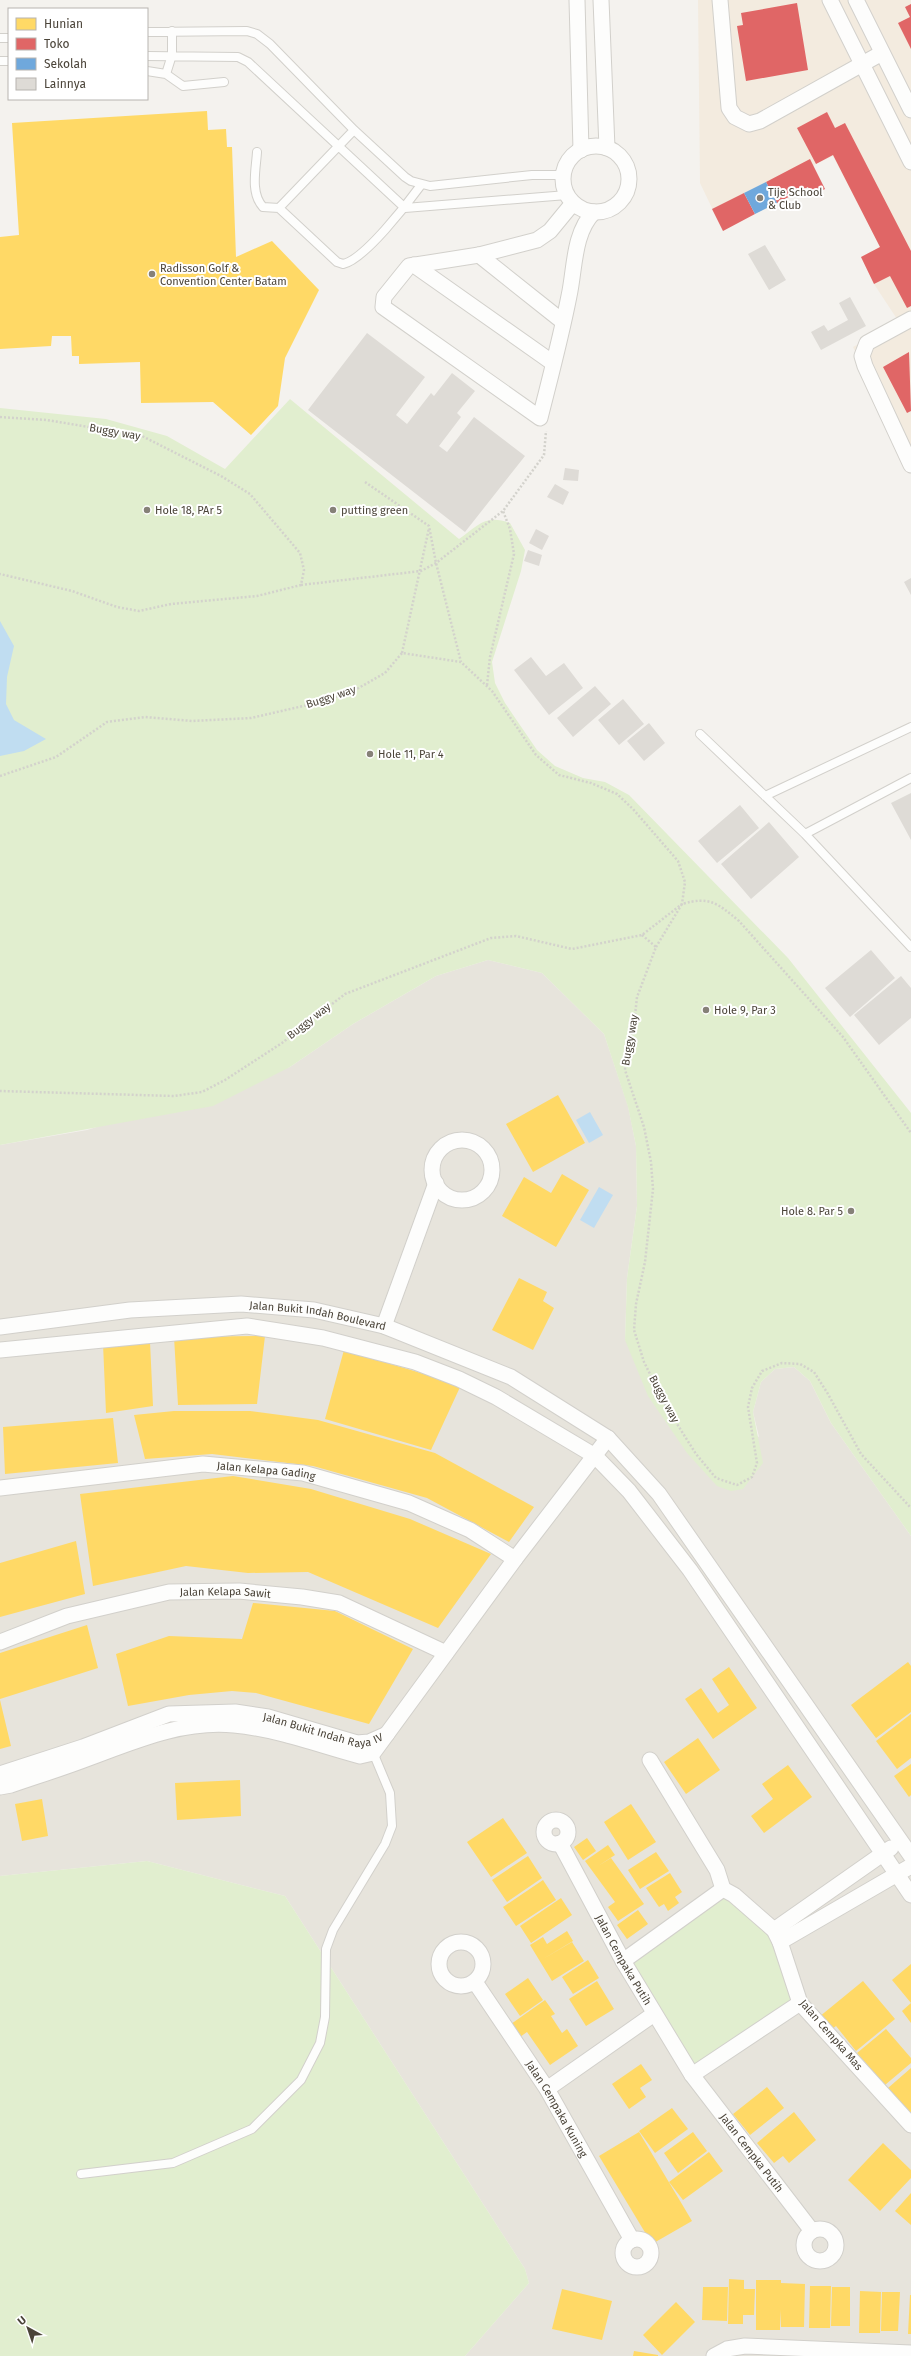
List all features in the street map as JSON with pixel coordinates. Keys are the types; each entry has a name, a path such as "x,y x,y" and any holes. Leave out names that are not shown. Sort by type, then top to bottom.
{"street":[{"path":"577,0 581,150"},
{"path":"601,0 607,148"},
{"path":"720,0 729,108 735,117 742,122 749,124 760,121 882,53"},
{"path":"830,0 911,162"},
{"path":"856,0 911,110"},
{"path":"590,147 607,148 616,153 628,170 627,190 622,200 614,207 605,211 594,212 583,210 570,199 563,185 563,175 566,165 581,150 590,147"},
{"path":"570,199 550,231 537,240 479,255 414,265 405,269 384,297 383,307 540,418 562,321 569,297 580,238 584,225 594,212"},
{"path":"479,255 562,321"},
{"path":"414,265 553,363"},
{"path":"911,319 867,343 862,356 865,366 911,465"},
{"path":"384,1326 436,1183 432,1168 434,1159 446,1144 465,1140 482,1147 488,1155 492,1174 482,1192 473,1197 463,1200 453,1198 444,1194 436,1183"},
{"name":"Jalan Bukit Indah Boulevard","path":"0,1326 130,1310 241,1304 314,1310 384,1326 511,1377 608,1438 659,1494 911,1856"},
{"path":"0,1350 247,1326 323,1338 416,1362 459,1379 496,1398 595,1456 629,1491 690,1570 911,1895"},
{"path":"446,1653 515,1559 608,1438"},
{"name":"Jalan Kelapa Gading","path":"0,1488 203,1464 303,1473 409,1503 470,1530 515,1559"},
{"name":"Jalan Kelapa Sawit","path":"0,1642 67,1616 169,1592 239,1591 302,1597 339,1603 446,1653"},
{"name":"Jalan Bukit Indah Raya IV","path":"0,1787 12,1785 88,1759 146,1736 203,1725 234,1725 265,1730 360,1756 388,1733 446,1653"},
{"name":"Jalan Bukit Indah Raya IV","path":"0,1774 76,1749 169,1714 235,1712 268,1717 371,1747"},
{"path":"650,1760 717,1870 723,1889 734,1895 777,1936"},
{"path":"777,1936 900,1841"},
{"name":"Jalan Cempaka Putih","path":"560,1843 623,1961 692,2075"},
{"path":"777,1936 897,1875 911,1866"},
{"path":"623,1961 723,1889"},
{"name":"Jalan Cempka Mas","path":"777,1936 800,2003 911,2125"},
{"name":"Jalan Cempaka Kuning","path":"475,1982 547,2089 632,2240"},
{"path":"692,2075 800,2003"},
{"path":"547,2089 654,2014"},
{"name":"Jalan Cempka Putih","path":"692,2075 812,2231"},
{"path":"714,2356 727,2349 745,2346 911,2353"}],"lane":[{"path":"166,74 172,55 172,31"},
{"path":"148,32 247,31 257,34 270,44 354,130 405,177 421,185 430,186 532,175 563,175"},
{"path":"148,56 172,55 238,57 248,62 405,208 570,199"},
{"path":"148,71 166,74 183,86 224,82"},
{"path":"279,208 337,145 354,130"},
{"path":"257,152 255,192 258,201 263,206 279,208 336,262 344,264 356,259 405,208 421,185"},
{"path":"765,796 911,727"},
{"path":"700,734 805,834 911,947"},
{"path":"805,834 911,778"},
{"path":"81,2174 173,2163 252,2129 301,2080 320,2042 325,2017 326,1949 333,1930 384,1844 392,1826 390,1793 371,1747"}],"path":[{"name":"Buggy way","path":"0,417 47,420 142,436 221,476 250,494 300,553 304,570 301,585"},
{"path":"0,574 72,591 117,607 139,611 171,604 257,596 301,585 421,571 436,563 503,511 544,456 546,433 540,418"},
{"path":"365,482 429,526 436,563 461,662 402,653 421,571 429,526"},
{"path":"487,686 490,657 514,554 510,529 503,511"},
{"name":"Buggy way","path":"0,776 56,757 106,722 145,717 192,721 251,718 325,701 355,690 385,673 402,653"},
{"name":"Buggy way","path":"461,662 487,686 506,710 536,755 553,770 559,775 591,783 617,794 634,809 678,861 685,882 682,904 656,947 637,997 634,1024 626,1050 625,1070 644,1127 651,1162 653,1189 645,1262 636,1304 634,1330 644,1362 667,1408 696,1454 716,1478 737,1485 752,1476 757,1463 748,1407 752,1388 762,1371 782,1363 800,1364 814,1372 828,1394 861,1454 911,1508"},
{"name":"Buggy way","path":"0,1091 174,1096 202,1092 250,1064 345,994 490,938 516,936 572,949 642,935 682,904 700,899 709,900 739,921 843,1037 911,1133"},
{"path":"642,935 656,947"}],"shaded area":[{"path":"698,0 911,0 911,460 853,347 899,322 874,284 861,257 880,247 833,156 816,164 723,231 700,183"},
{"path":"488,960 542,973 604,1034 628,1106 636,1146 637,1206 627,1278 625,1340 759,1437 753,1412 761,1382 775,1369 794,1367 810,1381 831,1423 911,1536 911,2356 465,2356 529,2283 525,2269 285,1896 147,1861 0,1876 0,1145 87,1130 290,1067 353,1024 436,976"}],"green space":[{"path":"290,399 459,539 477,525 488,520 510,523 525,550 521,571 492,662 495,683 505,703 537,750 555,766 583,778 605,782 629,795 788,958 911,1113 911,1536 831,1423 810,1381 794,1367 775,1369 761,1382 753,1412 763,1463 743,1489 731,1491 717,1486 687,1453 648,1396 625,1340 627,1278 637,1206 636,1146 628,1107 604,1034 542,973 488,960 436,976 353,1024 290,1067 213,1106 0,1145 0,408 106,419 167,436 225,469"},
{"path":"147,1861 285,1896 525,2269 529,2283 465,2356 0,2356 0,1876"},
{"path":"737,1889 771,1933 796,2000 692,2073 624,1960"}],"water":[{"path":"0,621 14,646 7,677 6,704 14,720 46,739 24,751 0,756"},
{"path":"590,1112 603,1135 589,1143 576,1120"},
{"path":"599,1187 613,1195 594,1228 580,1220"}],"building: Hunian":[{"name":"Radisson Golf & Convention Center Batam","path":"207,111 208,130 226,129 227,147 232,147 236,257 272,241 319,290 285,358 278,406 251,435 213,402 141,403 140,362 79,364 79,356 72,356 71,336 52,336 51,346 0,349 0,237 19,235 12,123"},
{"path":"558,1095 585,1143 533,1172 506,1124"},
{"path":"562,1174 589,1190 556,1247 502,1216 524,1177 551,1193"},
{"path":"519,1278 547,1292 543,1301 554,1308 533,1350 492,1330"},
{"path":"265,1336 257,1404 178,1405 174,1337"},
{"path":"150,1342 153,1406 106,1413 103,1344"},
{"path":"344,1350 461,1385 431,1450 325,1419"},
{"path":"174,1411 250,1411 318,1420 435,1453 534,1507 509,1542 427,1498 313,1466 212,1454 145,1459 134,1415"},
{"path":"113,1418 118,1463 5,1474 3,1427"},
{"path":"233,1476 311,1489 410,1519 491,1554 438,1628 308,1572 248,1573 186,1566 93,1586 80,1494"},
{"path":"76,1541 85,1594 0,1617 0,1563"},
{"path":"253,1603 335,1611 413,1649 369,1724 256,1693 232,1691 189,1695 128,1706 116,1654 169,1636 242,1639"},
{"path":"87,1625 98,1668 0,1699 0,1653"},
{"path":"908,1662 911,1666 911,1712 876,1738 851,1705"},
{"path":"729,1667 757,1708 713,1739 685,1699 701,1688 718,1713 729,1705 712,1679"},
{"path":"0,1700 11,1746 0,1749"},
{"path":"911,1714 911,1758 897,1769 876,1741"},
{"path":"698,1738 720,1770 686,1794 664,1762"},
{"path":"911,1764 911,1795 909,1797 894,1776"},
{"path":"788,1765 812,1797 764,1833 751,1816 773,1799 762,1784"},
{"path":"240,1780 241,1816 177,1820 175,1783"},
{"path":"42,1799 48,1836 22,1841 15,1804"},
{"path":"631,1804 656,1842 628,1860 604,1822"},
{"path":"503,1818 527,1853 491,1877 467,1842"},
{"path":"587,1838 596,1851 583,1860 574,1847"},
{"path":"608,1845 615,1855 598,1866 611,1858 644,1904 618,1921 608,1907 615,1902 585,1861"},
{"path":"656,1852 669,1871 640,1889 628,1870"},
{"path":"528,1856 542,1878 507,1902 492,1880"},
{"path":"670,1873 682,1892 675,1897 679,1903 668,1911 664,1904 659,1907 646,1888"},
{"path":"543,1880 556,1900 516,1926 503,1907"},
{"path":"561,1898 572,1915 531,1943 520,1926"},
{"path":"638,1910 648,1924 627,1939 617,1925"},
{"path":"567,1931 573,1941 543,1959 572,1942 584,1961 552,1981 530,1945 543,1937 547,1944"},
{"path":"588,1960 599,1978 573,1994 562,1977"},
{"path":"911,1964 911,2003 892,1980"},
{"path":"528,1978 543,2000 520,2016 505,1994"},
{"path":"597,1981 614,2009 586,2026 569,1999"},
{"path":"863,1981 895,2019 856,2051 836,2026 830,2031 819,2017"},
{"path":"545,2000 555,2014 551,2016 562,2033 567,2029 578,2046 550,2065 527,2032 520,2037 511,2024"},
{"path":"911,2003 911,2023 902,2011"},
{"path":"886,2029 911,2058 911,2063 885,2085 857,2053"},
{"path":"641,2064 652,2080 640,2088 646,2097 629,2109 612,2084"},
{"path":"911,2068 911,2115 888,2088"},
{"path":"767,2087 784,2108 750,2135 733,2114"},
{"path":"672,2108 688,2129 655,2153 639,2131"},
{"path":"794,2112 816,2140 789,2163 783,2156 774,2163 757,2143"},
{"path":"639,2132 692,2221 652,2244 599,2156"},
{"path":"693,2132 707,2151 678,2173 664,2153"},
{"path":"883,2143 911,2170 911,2178 880,2211 848,2180"},
{"path":"709,2152 723,2171 683,2200 669,2182"},
{"path":"911,2193 911,2225 895,2211"},
{"path":"729,2279 744,2280 744,2289 755,2289 754,2315 743,2315 743,2324 728,2324"},
{"path":"756,2280 781,2280 781,2283 805,2284 804,2327 781,2327 780,2310 780,2330 756,2330"},
{"path":"810,2286 831,2286 830,2328 809,2328"},
{"path":"703,2287 728,2287 727,2321 702,2320"},
{"path":"832,2287 850,2287 850,2326 831,2326"},
{"path":"562,2289 612,2301 602,2340 552,2329"},
{"path":"860,2291 881,2292 880,2333 859,2333"},
{"path":"882,2292 900,2292 898,2331 881,2331"},
{"path":"910,2295 911,2334 908,2334"},
{"path":"676,2302 695,2322 662,2355 643,2335"},
{"path":"634,2351 658,2355 658,2356 633,2356"}],"building: Toko":[{"path":"797,3 808,70 746,81 737,26 743,25 741,13"},
{"path":"911,4 911,49 898,23 910,17 905,7"},
{"path":"827,112 835,128 845,123 911,251 911,306 907,308 890,276 874,284 861,257 880,247 833,155 816,164 797,128"},
{"path":"810,159 825,189 812,196 808,187 777,203 766,182"},
{"path":"744,193 755,214 723,231 712,209"},
{"path":"909,352 911,411 907,413 883,367"}],"building: Sekolah":[{"name":"Tije School & Club","path":"766,182 777,203 755,214 744,193"}],"building: Lainnya":[{"path":"765,245 786,280 769,290 748,254"},
{"path":"850,297 866,326 821,350 811,332 824,325 828,331 848,320 839,303"},
{"path":"367,333 425,377 396,415 407,424 431,393 434,396 452,373 475,391 457,413 461,417 439,446 447,452 474,417 525,456 465,532 308,410"},
{"path":"565,468 579,470 578,481 563,480"},
{"path":"555,484 569,492 563,505 547,497"},
{"path":"536,529 549,536 542,550 529,543"},
{"path":"528,550 542,555 539,566 524,561"},
{"path":"911,578 911,595 904,582"},
{"path":"531,657 546,676 564,663 583,688 549,715 514,670"},
{"path":"595,686 611,704 573,737 557,718"},
{"path":"623,699 644,724 619,745 598,720"},
{"path":"649,723 665,743 644,761 627,741"},
{"path":"911,793 911,840 891,803"},
{"path":"740,805 759,828 717,863 698,841"},
{"path":"769,822 799,857 751,899 721,864"},
{"path":"871,950 895,978 850,1017 825,988"},
{"path":"901,976 911,988 911,1018 879,1045 854,1015"}],"place":[{"name":"Tije School & Club","path":"760,198"},
{"name":"Radisson Golf & Convention Center Batam","path":"152,274"},
{"name":"Hole 18, PAr 5","path":"147,510"},
{"name":"putting green","path":"333,510"},
{"name":"Hole 11, Par 4","path":"370,754"},
{"name":"Hole 9, Par 3","path":"706,1010"},
{"name":"Hole 8. Par 5","path":"851,1211"}]}
